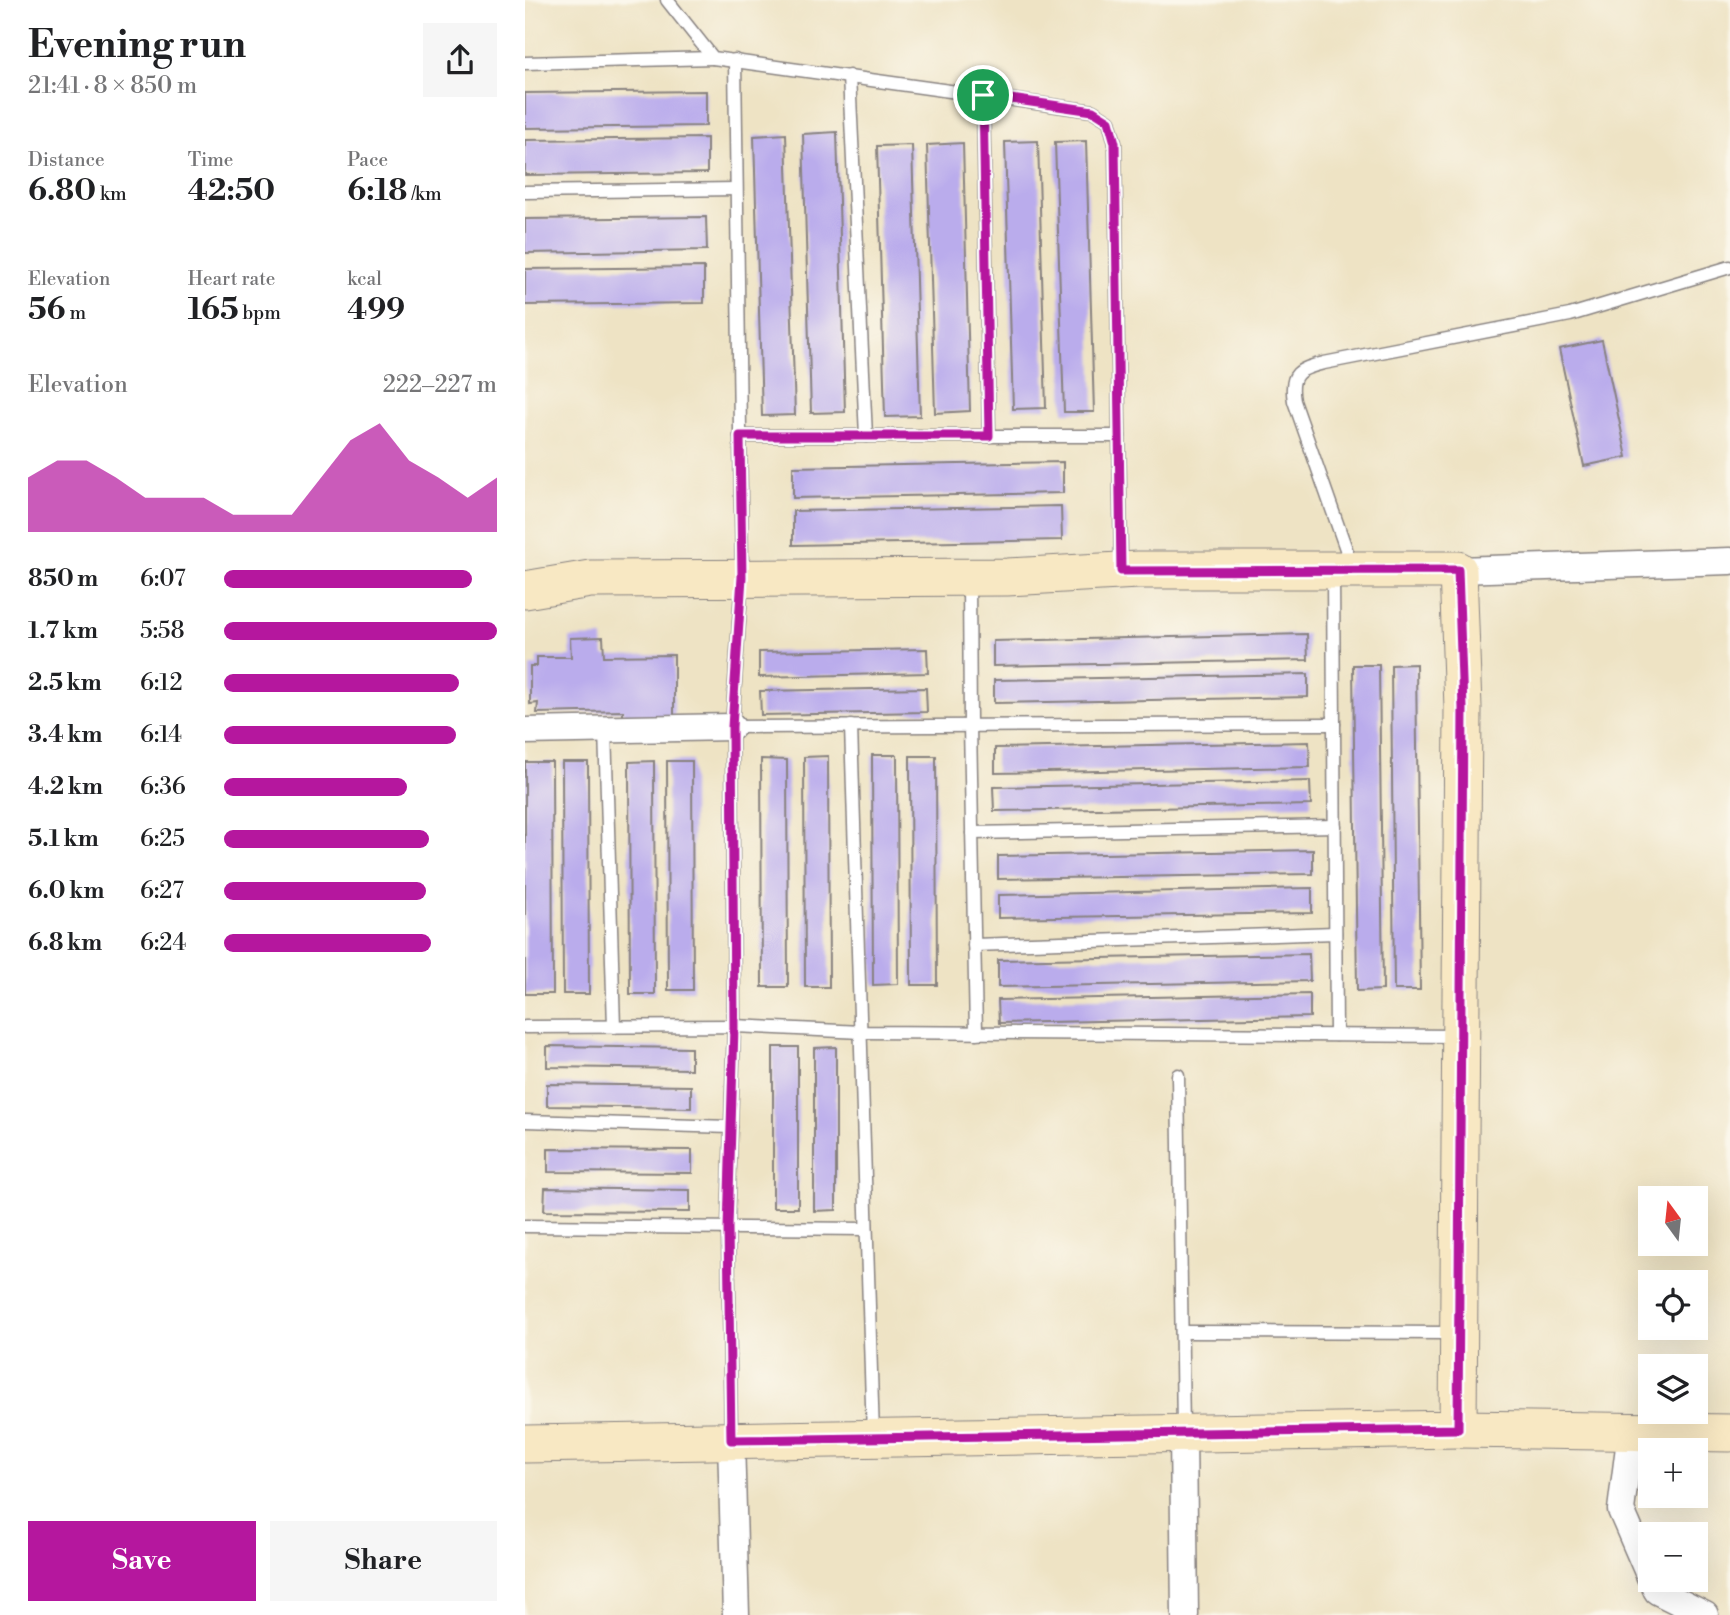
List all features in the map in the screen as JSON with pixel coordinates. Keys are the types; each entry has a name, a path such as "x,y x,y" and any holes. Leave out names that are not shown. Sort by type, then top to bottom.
{"street":[{"path":"525,590 590,579 969,577 1121,571 1458,570 1730,561"},
{"path":"1458,570 1463,708 1458,1429"},
{"path":"525,731 732,727"},
{"path":"525,1444 1458,1429 1730,1433"},
{"path":"1631,1432 1621,1510 1638,1549"},
{"path":"1183,1433 1185,1615"},
{"path":"731,1440 736,1615"},
{"path":"1659,1592 1705,1615"}],"lane":[{"path":"667,0 713,58"},
{"path":"525,63 713,58 735,60 1093,111 1109,121 1115,143 1121,571"},
{"path":"731,1440 728,1228 734,1027 732,727 742,577 735,60"},
{"path":"849,76 866,436"},
{"path":"983,95 989,436"},
{"path":"525,192 736,189"},
{"path":"1336,1035 1334,724 1343,570 1294,401 1291,386 1296,374 1305,367 1570,316 1730,267"},
{"path":"740,436 1119,436"},
{"path":"969,577 969,725 976,1032"},
{"path":"732,727 1334,724"},
{"path":"851,726 873,1438"},
{"path":"605,729 614,1027"},
{"path":"972,833 1335,826"},
{"path":"974,945 1335,933"},
{"path":"525,1027 1461,1036"},
{"path":"1178,1075 1183,1433"},
{"path":"525,1121 731,1127"},
{"path":"525,1226 866,1230"},
{"path":"1182,1332 1460,1333"}],"building":[{"path":"706,91 706,126 525,128 525,93"},
{"path":"837,132 845,412 811,413 803,134"},
{"path":"786,134 795,415 762,416 754,136"},
{"path":"707,138 707,173 525,175 525,140"},
{"path":"1038,141 1046,408 1013,409 1005,142"},
{"path":"1086,141 1094,412 1064,412 1055,142"},
{"path":"963,143 970,411 935,413 927,145"},
{"path":"912,145 920,416 885,417 877,146"},
{"path":"706,217 707,250 525,253 525,219"},
{"path":"704,267 704,303 525,305 525,269"},
{"path":"1602,340 1627,457 1584,466 1559,349"},
{"path":"1063,462 1063,493 793,498 793,467"},
{"path":"1061,506 1062,540 793,545 793,511"},
{"path":"1307,634 1308,660 993,666 993,641"},
{"path":"603,637 604,656 674,655 674,718 623,719 623,711 537,713 538,703 530,704 530,666 537,666 537,657 571,657 570,638"},
{"path":"927,649 928,673 759,677 759,652"},
{"path":"1416,664 1420,990 1394,990 1391,665"},
{"path":"1353,665 1379,665 1383,990 1357,991"},
{"path":"1308,674 1308,697 994,703 994,680"},
{"path":"926,688 927,712 761,715 760,691"},
{"path":"1309,742 1310,767 995,773 995,748"},
{"path":"872,755 897,755 898,984 873,985"},
{"path":"828,756 829,987 805,987 804,757"},
{"path":"910,756 936,756 937,985 911,985"},
{"path":"761,759 787,760 788,987 762,987"},
{"path":"654,761 655,994 630,994 629,762"},
{"path":"667,761 692,761 693,990 668,990"},
{"path":"525,762 552,762 553,994 525,994"},
{"path":"562,762 588,762 589,994 563,994"},
{"path":"1310,781 1311,805 994,811 993,787"},
{"path":"1313,850 1313,874 998,879 998,856"},
{"path":"1312,888 1312,913 998,918 998,895"},
{"path":"1309,954 1310,981 998,987 998,960"},
{"path":"1310,994 1310,1017 999,1023 998,1000"},
{"path":"547,1046 691,1048 691,1069 547,1067"},
{"path":"773,1047 798,1047 798,1208 773,1208"},
{"path":"836,1047 836,1210 814,1211 814,1048"},
{"path":"547,1084 691,1086 691,1108 547,1106"},
{"path":"548,1149 692,1150 692,1173 548,1172"},
{"path":"545,1188 690,1190 690,1212 544,1211"}],"route":[{"path":"983,95 1093,111 1109,121 1115,143 1121,571 1458,570 1463,708 1458,1429 731,1440 728,1228 734,1027 732,727 742,577 740,436 989,436 983,95"}]}
